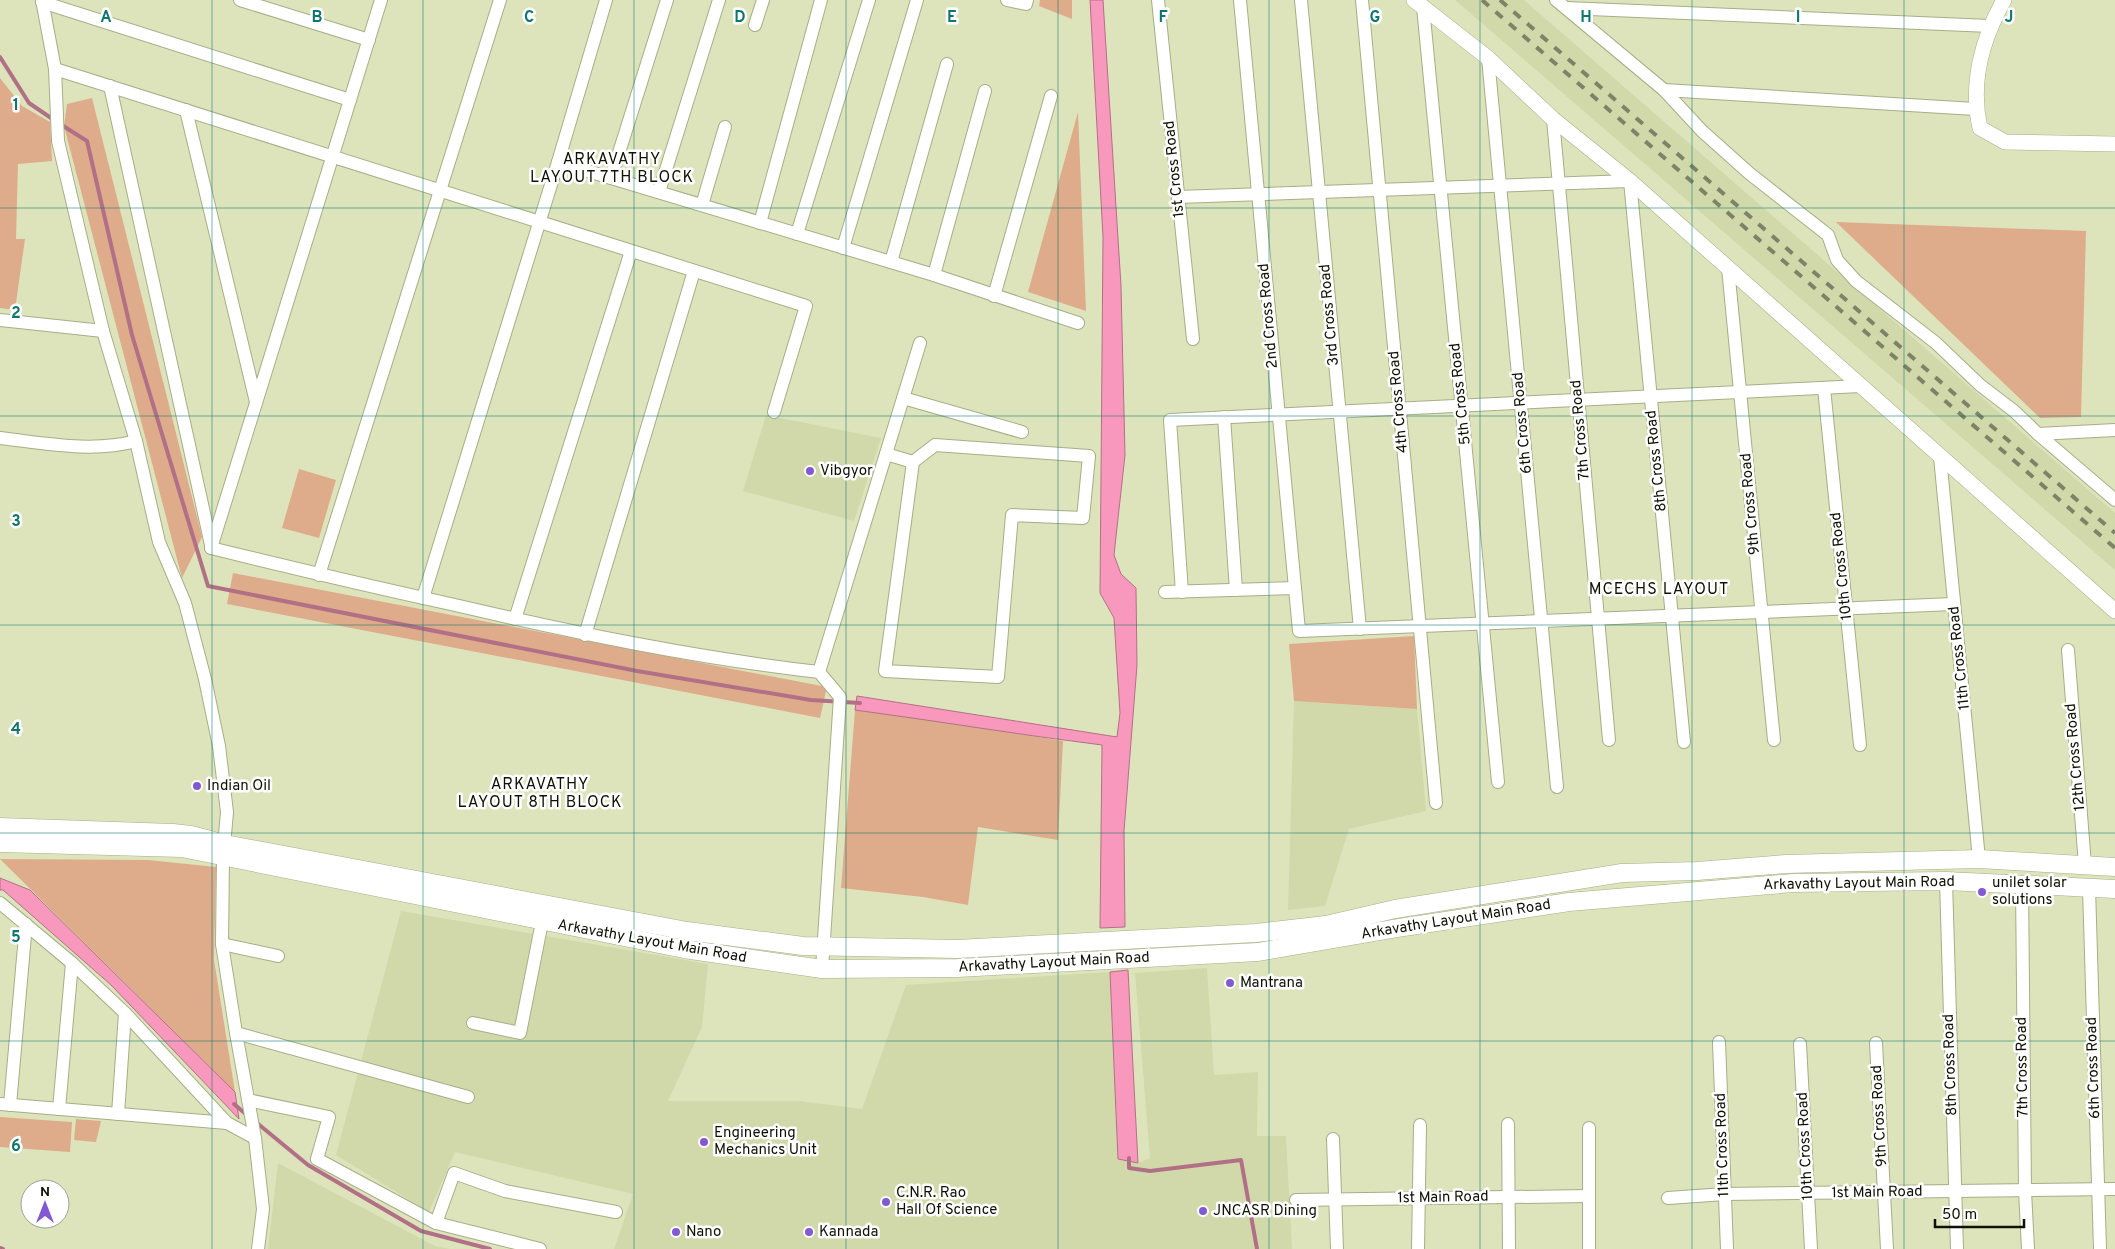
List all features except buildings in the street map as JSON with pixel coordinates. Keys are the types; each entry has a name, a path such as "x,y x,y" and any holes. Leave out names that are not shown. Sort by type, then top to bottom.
{"main road":[{"name":"Arkavathy Layout Main Road","path":"0,827 191,835 224,851 542,922 684,949 822,969 958,968 1258,952 1408,926 1569,902 1793,883 1946,881 2115,889"},
{"name":"Arkavathy Layout Main Road","path":"0,843 171,847 224,851 687,931 803,946 957,949 1256,933 1326,925 1395,909 1622,873 1697,871 1786,864 1980,859 2115,867"},
{"path":"1566,882 1569,902"}],"street":[{"path":"240,0 369,40"},
{"path":"212,548 381,0"},
{"path":"319,574 500,0"},
{"path":"423,598 540,222 606,0"},
{"path":"611,178 667,0"},
{"path":"659,192 719,0"},
{"path":"755,25 763,0"},
{"path":"760,223 821,0"},
{"path":"797,234 868,0"},
{"path":"843,248 917,0"},
{"path":"1007,0 1026,4 1027,0"},
{"name":"1st Cross Road","path":"1158,0 1193,339"},
{"name":"2nd Cross Road","path":"1240,0 1299,632 1360,629"},
{"name":"3rd Cross Road","path":"1302,0 1360,629"},
{"name":"4th Cross Road","path":"1362,0 1436,803"},
{"path":"2004,0 1990,26 1980,53 1975,108 1980,128 2005,142 2115,144"},
{"path":"258,1249 264,1209 255,1134 222,944 224,851 227,812 219,746 205,679 185,603 159,542 136,441 103,331 58,141 55,69 42,1 350,100"},
{"path":"1419,4 1488,58 1553,119 1630,181 2115,611"},
{"name":"5th Cross Road","path":"1419,4 1440,188 1498,782"},
{"path":"1561,4 1990,26"},
{"path":"1561,4 1664,90 1715,143 1749,173 1828,236 1837,260 1856,281 1936,343 1980,385 2014,411 2115,500"},
{"name":"6th Cross Road","path":"1488,58 1557,787"},
{"path":"891,262 947,64"},
{"path":"55,69 806,306 774,412"},
{"path":"110,86 212,548"},
{"path":"1664,90 1975,108"},
{"path":"934,275 985,91"},
{"path":"994,296 1051,96"},
{"path":"186,110 256,403"},
{"name":"7th Cross Road","path":"1553,119 1609,740"},
{"path":"702,206 726,128"},
{"path":"558,162 934,275 1078,323"},
{"path":"1178,197 1630,181"},
{"name":"8th Cross Road","path":"1630,181 1684,742"},
{"path":"514,619 631,251"},
{"name":"9th Cross Road","path":"1728,268 1774,740"},
{"path":"586,635 694,271"},
{"path":"0,320 103,331"},
{"path":"819,672 920,343"},
{"path":"1182,592 1170,420 1861,386"},
{"name":"10th Cross Road","path":"1824,388 1860,745"},
{"path":"903,398 1022,432"},
{"path":"1224,417 1236,590"},
{"path":"2038,434 2115,430"},
{"path":"0,438 91,447 112,446 136,441"},
{"path":"935,446 1089,456 1083,518 1012,515 998,677 885,671 913,462 935,446"},
{"path":"886,454 913,462"},
{"name":"11th Cross Road","path":"1940,457 1980,859"},
{"path":"212,548 586,635 698,656 819,672 840,696 822,946 822,969"},
{"path":"1165,592 1295,588"},
{"path":"1360,629 1954,604"},
{"name":"12th Cross Road","path":"2068,650 2085,865"},
{"name":"8th Cross Road","path":"1946,881 1957,1249"},
{"name":"7th Cross Road","path":"2022,884 2025,1191 2028,1249"},
{"name":"6th Cross Road","path":"2089,888 2100,1249"},
{"path":"0,903 72,963 125,1013 227,1123"},
{"path":"473,1023 520,1034 542,922"},
{"path":"26,924 5,1105 227,1123 255,1134"},
{"path":"222,944 278,956"},
{"path":"59,1109 72,963"},
{"path":"118,1114 125,1013"},
{"path":"236,1033 468,1097"},
{"name":"11th Cross Road","path":"1718,1042 1728,1249"},
{"name":"10th Cross Road","path":"1800,1044 1811,1249"},
{"name":"9th Cross Road","path":"1876,1044 1887,1249"},
{"path":"248,1102 329,1117 317,1159 436,1223 540,1249"},
{"path":"1508,1124 1509,1249"},
{"path":"1418,1249 1420,1125"},
{"path":"1589,1249 1590,1128"},
{"path":"1333,1139 1337,1249"},
{"path":"436,1223 454,1172 505,1191 616,1212"},
{"name":"1st Main Road","path":"1668,1198 1725,1194 2115,1190"},
{"name":"1st Main Road","path":"1296,1200 1589,1196"}],"shaded area":[{"path":"1040,0 1072,0 1072,19 1039,6"},
{"path":"1090,0 1103,0 1121,286 1125,455 1114,555 1121,574 1136,588 1137,665 1124,831 1125,927 1100,928 1102,745 855,710 857,696 1117,737 1120,713 1114,618 1100,593 1103,237"},
{"path":"1455,0 1524,0 2115,513 2115,570"},
{"path":"0,78 22,106 50,122 52,161 18,164 16,239 25,239 15,310 0,308"},
{"path":"92,98 202,537 182,578 64,126 67,104"},
{"path":"1078,112 1086,311 1028,292"},
{"path":"1836,222 2086,231 2081,417 2040,418"},
{"name":"Vibgyor","path":"766,415 881,438 854,521 743,491"},
{"path":"299,469 336,480 319,538 282,528"},
{"path":"233,573 827,687 820,718 227,604"},
{"path":"1414,636 1417,709 1294,701 1289,644"},
{"path":"1294,701 1417,709 1426,811 1349,829 1325,906 1288,910"},
{"path":"855,710 942,721 1063,741 1058,840 978,827 968,905 923,897 841,888"},
{"path":"0,859 148,860 216,867 214,960 235,1092"},
{"path":"0,878 30,890 235,1092 239,1119 111,985 3,890 0,890"},
{"path":"401,911 708,964 702,1027 668,1101 799,1101 862,1109 906,985 1110,972 1118,1159 1138,1163 1150,1158 1135,973 1207,968 1214,1075 1258,1072 1257,1136 1286,1136 1292,1249 614,1249 633,1194 455,1152 429,1212 336,1155"},
{"path":"1128,970 1138,1163 1118,1159 1110,972"},
{"path":"0,1117 72,1122 70,1152 0,1147"},
{"path":"76,1119 101,1121 96,1142 74,1140"},
{"path":"278,1163 435,1246 450,1249 268,1249"}],"waterway":[{"path":"0,57 29,103 54,120"},
{"path":"60,124 87,141 132,335 208,586 637,671 811,700 860,703"},
{"path":"234,1104 248,1116"},
{"path":"257,1123 308,1165 421,1231 490,1249"},
{"path":"1129,1158 1129,1168 1150,1171 1241,1160 1257,1249"}],"railway":[{"path":"1482,0 2115,548"},
{"path":"1500,0 2115,533"}],"place":[{"name":"Vibgyor","path":"810,471"},
{"name":"Indian Oil","path":"197,786"},
{"name":"unilet solar solutions","path":"1982,892"},
{"name":"Mantrana","path":"1230,983"},
{"name":"Engineering Mechanics Unit","path":"704,1142"},
{"name":"C.N.R. Rao Hall Of Science","path":"886,1202"},
{"name":"JNCASR Dining","path":"1203,1211"},
{"name":"Nano","path":"676,1232"},
{"name":"Kannada","path":"809,1232"}],"district":[{"name":"ARKAVATHY LAYOUT 7TH BLOCK","path":"612,169"},
{"name":"MCECHS LAYOUT","path":"1659,590"},
{"name":"ARKAVATHY LAYOUT 8TH BLOCK","path":"540,794"}]}
